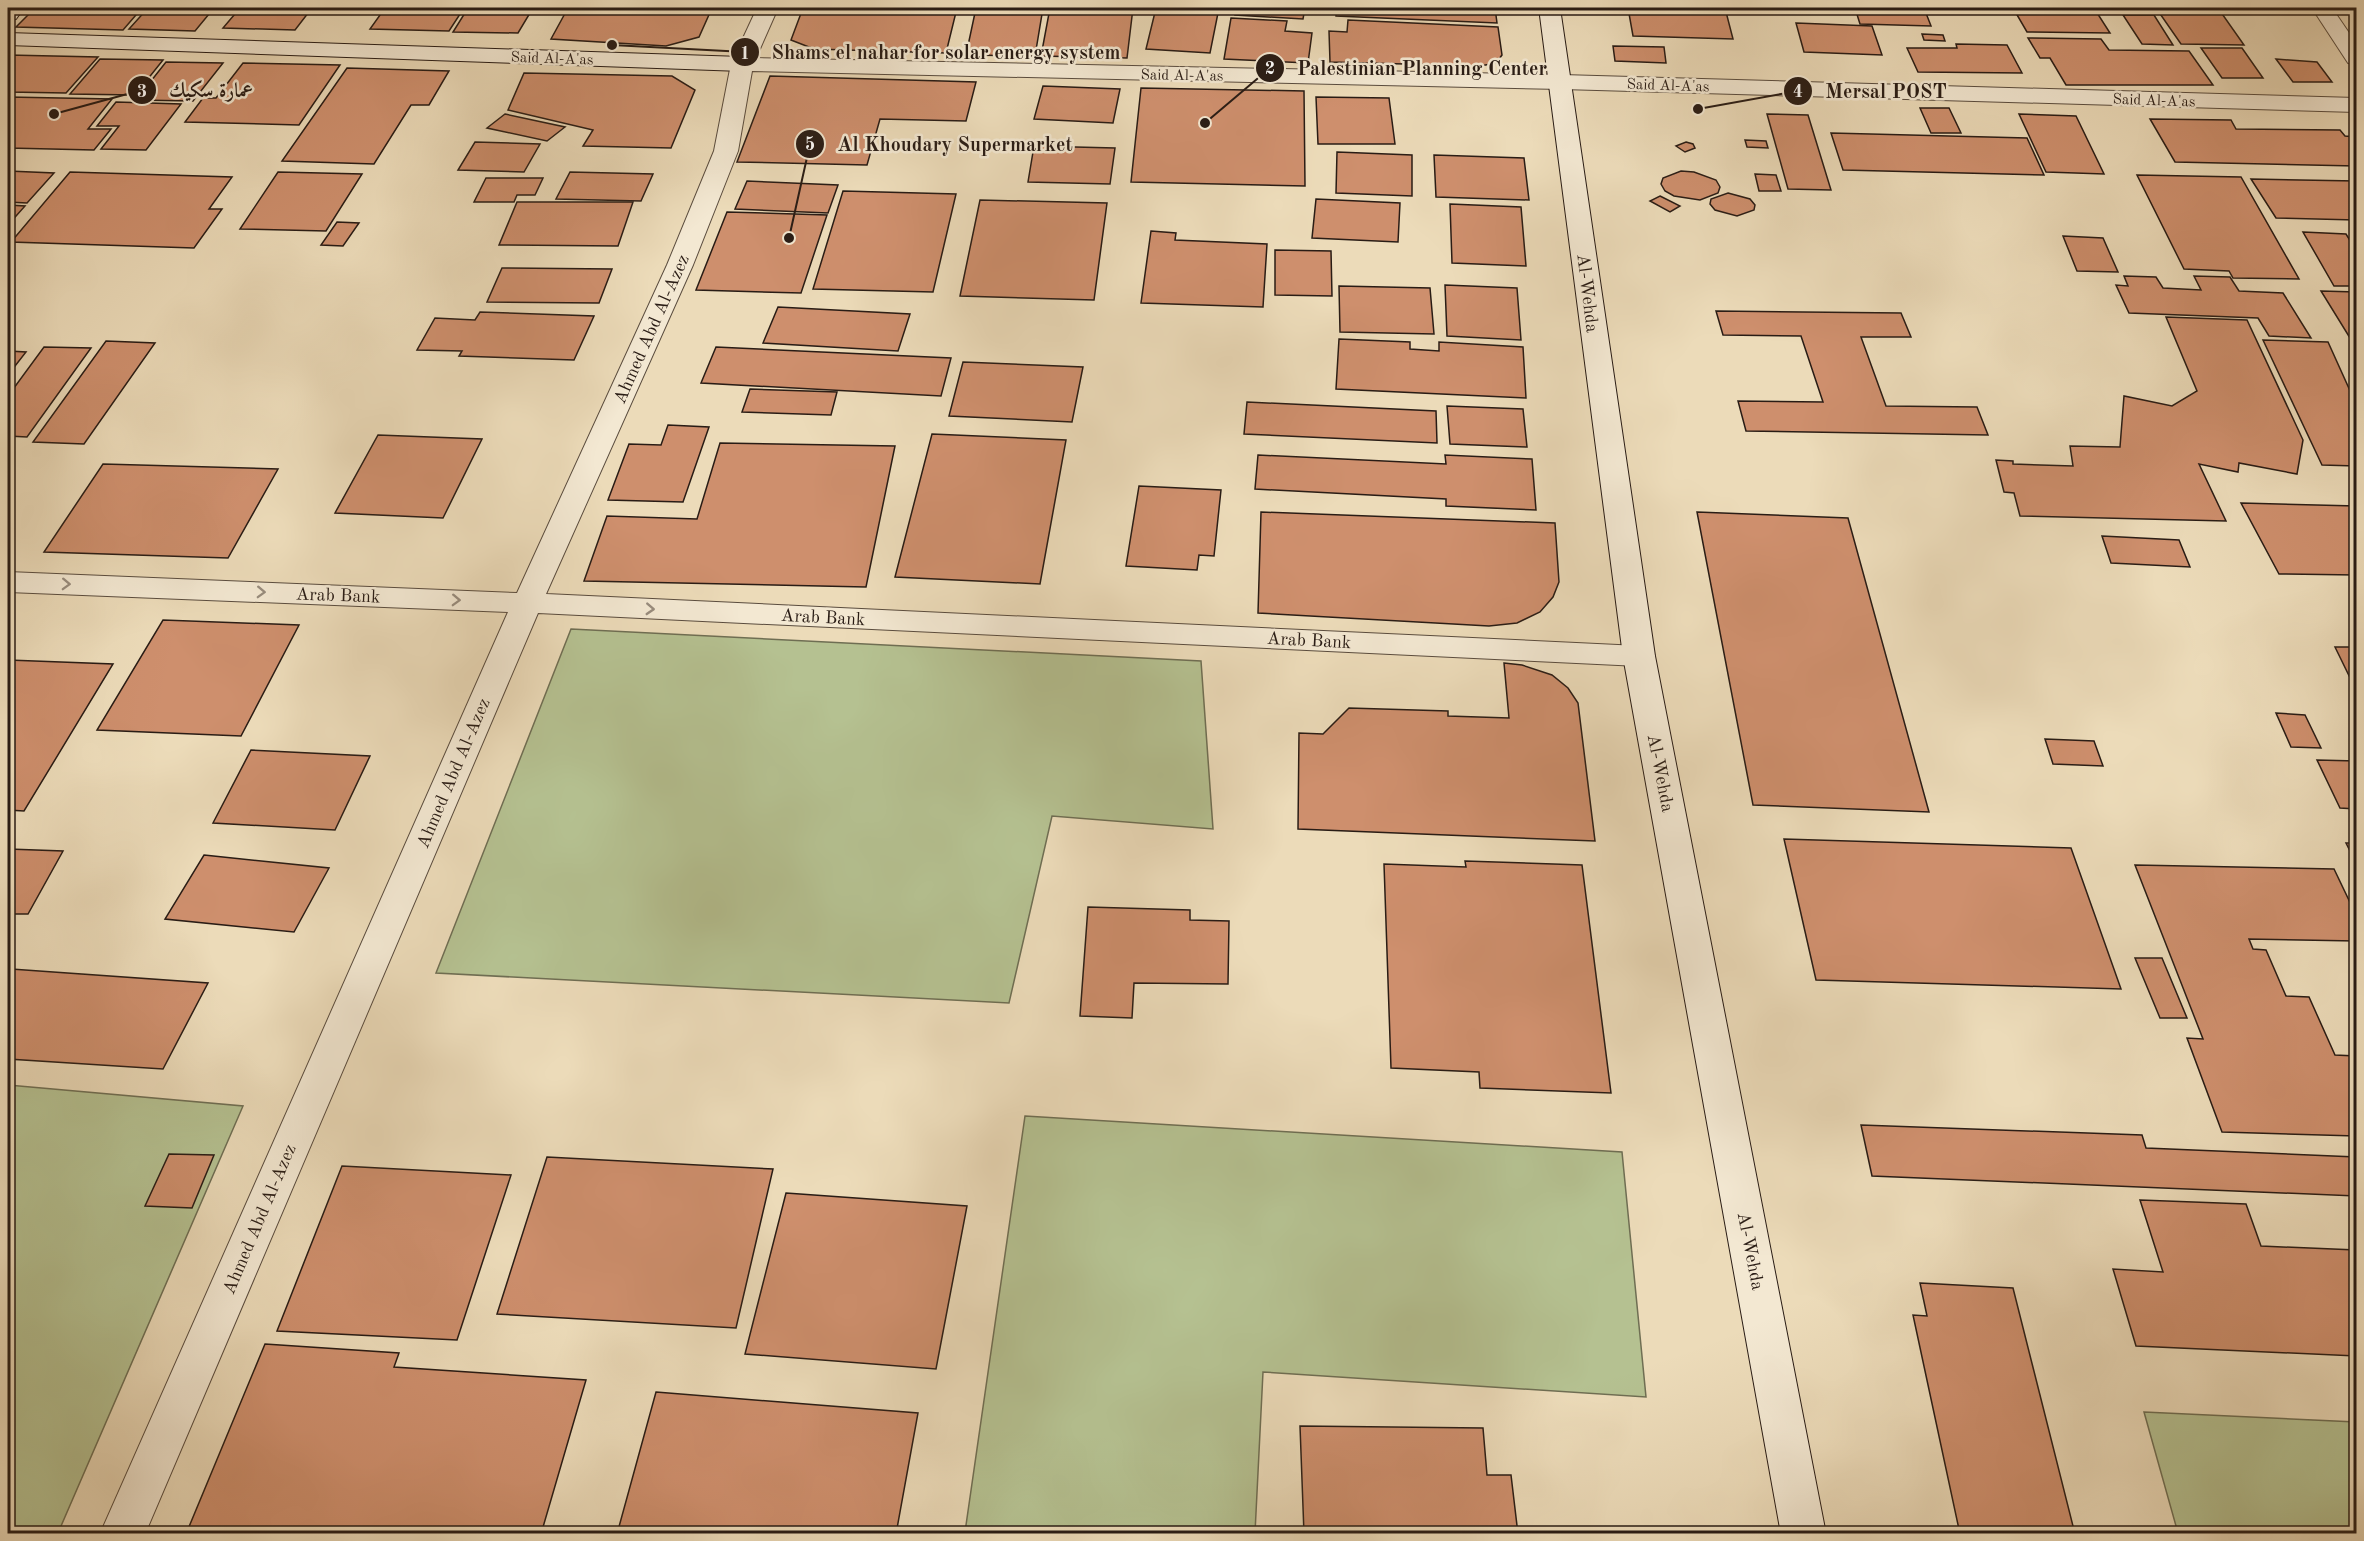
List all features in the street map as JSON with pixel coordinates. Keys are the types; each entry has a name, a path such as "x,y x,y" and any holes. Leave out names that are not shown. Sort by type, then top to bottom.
{"street":[{"path":"8,14 14,8"},
{"name":"Ahmed Abd Al-Azez","path":"122,1533 527,603 680,265 726,151 742,64 767,8"},
{"name":"Al-Wehda","path":"1549,8 1562,82 1618,529 1639,656 1804,1533"},
{"path":"2322,8 2356,58"},
{"name":"Said Al-A'as","path":"8,39 742,64 1562,82 2356,105"},
{"name":"Arab Bank","path":"8,582 527,603 1639,656"}],"green space":[{"path":"571,629 1201,661 1213,829 1052,816 1009,1003 436,973"},
{"path":"8,1085 243,1106 58,1533 8,1533"},
{"path":"1025,1116 1622,1152 1646,1397 1263,1372 1255,1533 965,1532"},
{"path":"2144,1412 2356,1422 2356,1533 2178,1533"}],"building":[{"path":"35,8 142,8 123,30 16,27"},
{"path":"148,8 214,8 195,31 129,29"},
{"path":"240,8 312,8 295,30 223,28"},
{"path":"385,8 464,8 449,31 370,29"},
{"path":"468,8 533,8 518,33 453,32"},
{"path":"568,8 712,8 699,37 666,46 551,39"},
{"path":"803,8 957,8 946,53 814,49 791,40"},
{"path":"976,8 1043,8 1035,56 966,55"},
{"path":"1050,8 1133,8 1127,58 1041,56"},
{"path":"1156,8 1219,8 1210,53 1146,49"},
{"path":"1236,8 1305,8 1303,19 1235,15"},
{"path":"1336,8 1495,8 1497,23 1336,16"},
{"path":"1628,8 1725,8 1733,39 1633,36"},
{"path":"1855,8 1924,8 1931,26 1860,24"},
{"path":"2013,8 2094,8 2110,33 2027,32"},
{"path":"2156,8 2218,8 2244,45 2181,44"},
{"path":"2123,15 2154,15 2173,45 2142,44"},
{"path":"1231,18 1287,21 1285,31 1312,33 1308,63 1224,59"},
{"path":"1348,20 1498,27 1502,55 1496,63 1480,66 1330,62 1329,31 1347,32"},
{"path":"1796,23 1872,26 1882,55 1804,52"},
{"path":"1922,34 1943,35 1945,41 1924,40"},
{"path":"2028,38 2101,39 2109,50 2189,51 2213,85 2066,85 2050,58 2040,58"},
{"path":"1956,44 2007,45 2022,73 1918,72 1907,48 1957,48"},
{"path":"1613,46 1664,47 1666,63 1615,61"},
{"path":"2201,48 2242,48 2263,78 2222,78"},
{"path":"8,55 98,57 66,93 8,92"},
{"path":"100,59 163,60 135,95 70,94"},
{"path":"2276,59 2317,62 2332,82 2293,82"},
{"path":"166,62 223,63 193,101 136,100"},
{"path":"243,63 340,65 299,125 185,122 203,98 216,98"},
{"path":"347,68 449,71 429,105 411,105 374,164 282,161"},
{"path":"524,73 672,76 695,90 671,148 583,146 593,130 508,110"},
{"path":"770,76 976,82 966,121 880,119 867,165 737,162"},
{"path":"1043,86 1120,89 1113,123 1034,119"},
{"path":"1141,88 1304,91 1305,186 1131,182"},
{"path":"8,97 112,99 88,129 111,129 94,150 8,148"},
{"path":"1316,97 1389,98 1395,144 1318,144"},
{"path":"116,102 181,104 146,150 101,149 119,126 97,126"},
{"path":"1920,108 1949,108 1961,133 1931,133"},
{"path":"505,114 565,127 547,141 487,128"},
{"path":"1767,114 1808,115 1831,190 1788,189"},
{"path":"2019,114 2076,116 2104,174 2046,172"},
{"path":"2150,119 2231,120 2236,129 2340,130 2345,136 2356,137 2356,166 2175,162"},
{"path":"1831,133 2027,138 2044,175 1843,170"},
{"path":"1745,140 1766,141 1768,148 1747,147"},
{"path":"475,142 540,144 524,172 458,170"},
{"path":"1686,142 1693,144 1695,148 1685,152 1676,146"},
{"path":"1034,146 1115,148 1110,184 1028,182"},
{"path":"1337,152 1412,155 1412,196 1336,193"},
{"path":"1434,155 1524,158 1529,200 1436,197"},
{"path":"8,171 54,173 27,203 8,202"},
{"path":"1681,171 1694,172 1716,180 1720,187 1718,193 1700,200 1674,196 1665,191 1661,184 1663,178"},
{"path":"70,172 232,177 209,209 222,209 194,248 11,242"},
{"path":"278,172 362,174 326,231 240,229"},
{"path":"570,172 653,174 641,201 556,199"},
{"path":"1755,174 1776,175 1781,191 1759,191"},
{"path":"2137,175 2241,177 2299,279 2233,278 2229,271 2184,269"},
{"path":"486,178 543,178 535,195 517,195 514,202 474,202"},
{"path":"2251,179 2356,181 2356,220 2276,218"},
{"path":"747,181 838,185 828,213 735,209"},
{"path":"843,191 956,194 933,292 813,289"},
{"path":"1728,193 1750,199 1755,205 1754,210 1737,216 1715,210 1710,204 1711,199"},
{"path":"1660,196 1680,206 1670,212 1650,201"},
{"path":"1316,199 1400,203 1398,242 1312,238"},
{"path":"980,200 1107,203 1094,300 960,296"},
{"path":"517,202 633,202 618,246 499,245"},
{"path":"1450,204 1521,207 1526,266 1452,263"},
{"path":"8,205 25,206 8,225"},
{"path":"727,212 827,215 801,293 696,290"},
{"path":"337,222 359,223 343,246 321,245"},
{"path":"1151,231 1176,233 1175,240 1267,244 1263,307 1141,303"},
{"path":"2303,232 2346,234 2356,250 2356,286 2334,286"},
{"path":"2063,236 2103,238 2118,272 2077,271"},
{"path":"1275,250 1331,251 1332,296 1275,295"},
{"path":"502,268 612,269 599,303 487,302"},
{"path":"2124,276 2156,277 2163,288 2201,290 2194,276 2230,277 2239,291 2283,293 2311,338 2269,336 2258,318 2129,313 2116,285 2128,286"},
{"path":"1445,285 1517,288 1521,340 1447,336"},
{"path":"1339,286 1430,288 1434,334 1340,332"},
{"path":"2321,291 2356,292 2356,338 2350,338"},
{"path":"778,307 910,314 898,351 763,343"},
{"path":"1716,311 1901,313 1911,337 1861,337 1886,406 1977,407 1988,435 1746,431 1738,401 1823,402 1801,336 1723,335"},
{"path":"480,312 594,316 574,360 459,356 462,351 417,350 435,318 475,320"},
{"path":"2166,317 2247,320 2303,440 2297,474 2239,463 2238,472 2199,464 2226,521 2020,516 2014,493 2004,492 1996,460 2013,461 2013,464 2073,466 2070,446 2120,447 2124,396 2172,406 2197,391"},
{"path":"1339,339 1410,342 1410,349 1439,351 1439,342 1523,347 1526,398 1336,389"},
{"path":"2263,340 2328,342 2356,404 2356,466 2322,465"},
{"path":"106,341 155,343 84,444 33,442"},
{"path":"44,347 91,348 27,437 8,436 8,396"},
{"path":"716,347 951,358 941,396 701,383"},
{"path":"8,351 26,352 8,375"},
{"path":"963,362 1083,367 1072,422 949,416"},
{"path":"750,389 837,392 831,415 742,412"},
{"path":"1247,402 1436,411 1437,443 1244,434"},
{"path":"1447,406 1523,409 1527,447 1450,444"},
{"path":"668,425 709,427 683,502 608,500 629,444 661,445"},
{"path":"932,434 1066,440 1040,584 895,577"},
{"path":"378,435 482,439 443,518 335,513"},
{"path":"720,443 895,446 866,587 584,581 607,516 697,519"},
{"path":"1258,455 1446,464 1445,455 1532,459 1536,510 1446,506 1446,499 1255,489"},
{"path":"103,464 278,469 228,558 44,552"},
{"path":"1139,486 1221,490 1214,556 1199,555 1197,570 1126,566"},
{"path":"2241,503 2356,506 2356,575 2279,574"},
{"path":"1261,512 1555,523 1559,582 1553,597 1540,612 1517,623 1489,626 1258,613"},
{"path":"1697,512 1848,518 1929,812 1753,805"},
{"path":"2102,536 2179,540 2190,567 2111,563"},
{"path":"163,620 299,625 241,736 97,730"},
{"path":"2335,647 2356,647 2356,690"},
{"path":"8,660 113,664 24,811 8,810"},
{"path":"1504,663 1522,665 1552,675 1568,688 1578,703 1595,841 1298,829 1299,733 1323,734 1349,708 1448,711 1448,716 1509,718"},
{"path":"2276,713 2305,715 2321,748 2291,747"},
{"path":"2045,739 2094,741 2103,766 2053,764"},
{"path":"251,750 370,756 335,830 213,823"},
{"path":"2317,760 2356,761 2356,809 2340,808"},
{"path":"1784,839 2071,848 2121,989 1816,980"},
{"path":"2346,843 2356,843 2356,863"},
{"path":"8,849 63,851 28,914 8,914"},
{"path":"204,855 329,868 294,932 165,919"},
{"path":"1465,861 1582,865 1611,1093 1480,1088 1479,1072 1391,1068 1384,864 1466,867"},
{"path":"2135,865 2334,869 2356,915 2356,941 2249,939 2253,949 2266,950 2286,996 2309,997 2335,1055 2356,1056 2356,1136 2222,1132 2187,1038 2203,1039"},
{"path":"1088,907 1190,910 1190,920 1229,921 1228,984 1134,983 1132,1018 1080,1016"},
{"path":"2135,958 2162,958 2187,1018 2160,1018"},
{"path":"11,969 208,983 163,1069 8,1059 8,974"},
{"path":"1861,1125 2142,1135 2146,1148 2356,1157 2356,1196 1872,1176"},
{"path":"169,1154 214,1155 192,1208 145,1206"},
{"path":"547,1157 773,1169 736,1328 497,1314"},
{"path":"342,1166 511,1175 457,1340 277,1331"},
{"path":"786,1193 967,1206 936,1369 745,1354"},
{"path":"2140,1200 2246,1204 2261,1246 2356,1250 2356,1356 2136,1346 2113,1269 2163,1272"},
{"path":"1920,1283 2013,1288 2075,1534 1960,1534 1913,1315 1927,1316"},
{"path":"265,1344 399,1353 394,1367 586,1380 541,1534 186,1534"},
{"path":"656,1392 918,1413 896,1534 617,1534"},
{"path":"1300,1426 1483,1428 1487,1475 1511,1475 1518,1534 1304,1534"}],"place":[{"name":"Shams el nahar for solar energy system","path":"612,45"},
{"name":"Mersal POST","path":"1698,109"},
{"name":"عمارة سكيك","path":"54,114"},
{"name":"Palestinian Planning Center","path":"1205,123"},
{"name":"Al Khoudary Supermarket","path":"789,238"}]}
